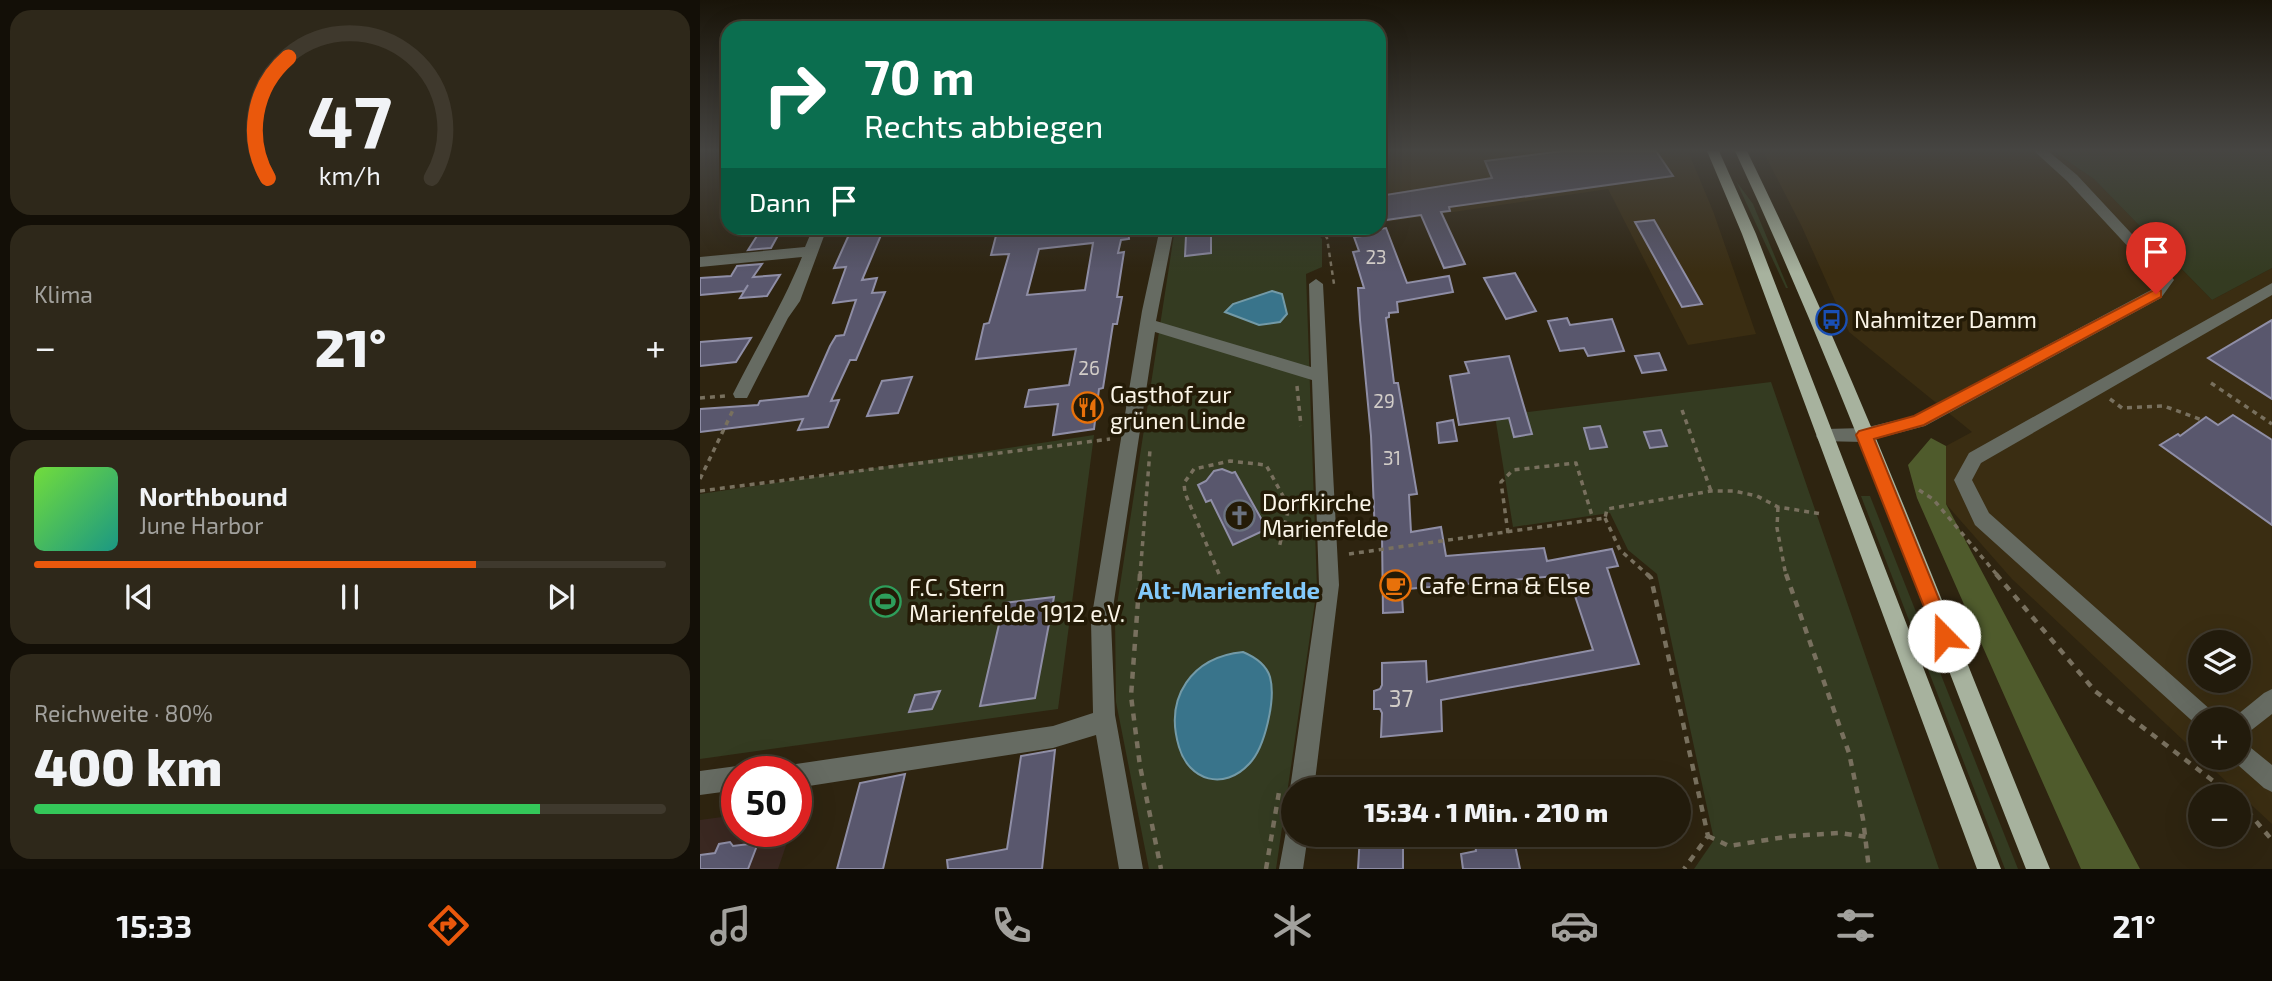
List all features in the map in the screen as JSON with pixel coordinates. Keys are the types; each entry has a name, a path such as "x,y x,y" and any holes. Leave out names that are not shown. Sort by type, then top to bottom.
{"main road":[{"path":"1731,192 1989,869"},
{"path":"1760,192 1864,435 2038,869"}],"street":[{"path":"1825,436 1864,435 1919,421 2156,294 2167,280 2085,192"},
{"path":"741,394 781,316 792,301 818,235"},
{"path":"1131,869 1104,721 1100,674 1101,621 1148,324 1166,235"},
{"path":"700,262 813,251"},
{"path":"1304,777 1329,585 1316,284"},
{"path":"2191,707 1982,519 1963,480 1975,458 2272,288"},
{"path":"1148,324 1320,376"},
{"path":"2251,718 2272,700"},
{"path":"812,774 1053,737 1104,721"},
{"path":"2251,761 2272,780"},
{"path":"700,783 721,780"},
{"path":"1292,869 1295,847"}],"path":[{"path":"1325,235 1334,286"},
{"path":"1296,369 1302,438"},
{"path":"1284,382 1297,386"},
{"path":"2211,383 2272,424"},
{"path":"2097,390 2122,408 2155,404 2175,406 2202,420"},
{"path":"700,398 741,394"},
{"path":"700,479 741,394"},
{"path":"1682,410 1712,491"},
{"path":"700,491 1110,439"},
{"path":"1150,442 1131,696 1140,766 1161,869"},
{"path":"1219,574 1185,493 1184,483 1194,469 1221,461 1244,459 1266,466 1289,508 1279,548"},
{"path":"1508,533 1501,482 1513,470 1576,463 1593,520"},
{"path":"1919,490 1933,499 2095,691 2217,784"},
{"path":"1684,869 1708,836 1651,578 1620,550 1605,518 1607,509 1712,491 1734,491 1757,496 1778,507 1822,514"},
{"path":"1778,507 1775,520 1782,561 1844,740 1867,838 1869,869"},
{"path":"1328,557 1605,518"},
{"path":"2251,815 2272,840"},
{"path":"1708,836 1729,846 1803,835 1839,833 1867,838"}],"shaded area":[{"path":"1386,192 1591,192 1386,222"},
{"path":"1609,192 1705,192 1756,334 1688,345"},
{"path":"1784,192 2106,192 2212,300 2272,268 2272,824 2251,804 2251,784 2229,784 2214,770 2251,770 2251,707 2188,707 2188,745 2012,579 1946,504 1946,446 1972,432 1849,332"},
{"path":"721,817 721,847 786,847 778,869 700,869 700,820"}],"green space":[{"path":"1741,192 1753,204 1786,288"},
{"path":"2106,192 2272,192 2272,268 2212,300"},
{"path":"1174,235 1319,235 1322,239 1322,267 1306,274 1317,588 1289,777 1281,777 1281,835 1276,869 1149,869 1116,702 1115,618"},
{"path":"1771,382 1939,869 1694,869 1714,840 1657,574 1628,550 1610,513 1513,527 1495,416"},
{"name":"F.C. Stern Marienfelde 1912 e.V.","path":"1094,435 1058,709 700,759 700,494"},
{"path":"1931,438 1946,446 1946,504 2140,869 2081,869 1917,498 1908,465"},
{"path":"1861,496 1870,496 2018,869 2005,869"}],"water":[{"path":"1272,291 1282,294 1287,314 1280,322 1259,325 1225,312 1233,304"},
{"path":"1243,652 1260,661 1270,677 1272,698 1268,723 1260,747 1249,764 1229,778 1208,778 1191,768 1179,747 1175,729 1179,696 1196,671 1209,662 1225,655"}],"building":[{"path":"1407,192 1561,192 1449,207 1450,211 1441,212 1465,264 1444,268 1421,215 1386,220 1386,195"},
{"path":"1654,220 1702,304 1682,307 1635,222"},
{"path":"1386,228 1407,283 1449,276 1453,292 1397,302 1398,312 1389,313 1386,318 1394,383 1398,383 1417,494 1409,495 1411,532 1441,527 1446,556 1544,548 1547,561 1612,549 1618,566 1607,568 1639,664 1441,700 1442,731 1381,737 1382,713 1380,709 1374,709 1374,691 1382,685 1382,663 1426,661 1427,682 1593,650 1568,575 1407,589 1406,595 1402,596 1403,612 1383,613 1382,535 1375,536 1371,436 1358,288 1364,288 1353,252 1359,251 1354,237 1386,235"},
{"path":"758,235 778,235 771,248 748,250"},
{"path":"849,235 881,235 862,280 877,278 872,293 885,292 856,360 850,360 831,401 839,400 828,427 798,430 803,419 700,432 700,409 758,405 760,401 808,396 830,346 836,336 844,335 856,300 833,303 846,267 834,268"},
{"path":"996,235 1129,235 1129,239 1121,240 1118,253 1124,252 1117,297 1122,297 1117,324 1113,324 1103,388 1099,389 1094,429 1053,435 1058,404 1025,407 1029,390 1069,385 1076,349 976,359 984,324 989,323 1009,254 991,255","holes":["1093,243 1085,290 1027,295 1039,249"]},
{"path":"1211,235 1211,253 1185,256 1186,236"},
{"path":"762,264 753,277 780,275 767,296 740,298 748,285 744,291 700,295 700,278 731,276 737,266"},
{"path":"1515,273 1536,311 1506,319 1484,278"},
{"path":"1567,318 1570,325 1612,319 1624,351 1588,356 1584,348 1560,351 1548,321"},
{"path":"2272,320 2272,399 2208,358"},
{"path":"751,338 736,362 700,366 700,342"},
{"path":"1659,353 1666,370 1642,373 1635,356"},
{"path":"1509,356 1532,434 1514,437 1509,418 1459,425 1450,376 1469,373 1465,362"},
{"path":"912,377 898,413 867,416 882,381"},
{"path":"2233,415 2272,440 2272,525 2160,445 2178,434 2180,436 2206,417 2218,425"},
{"path":"1453,420 1457,441 1439,443 1437,423"},
{"path":"1600,426 1607,447 1590,449 1584,428"},
{"path":"1661,430 1667,446 1650,448 1644,432"},
{"name":"Dorfkirche Marienfelde","path":"1222,469 1235,472 1267,529 1233,545 1211,500 1206,502 1198,485 1206,481 1214,471"},
{"path":"1054,597 1035,698 980,706 1004,603"},
{"path":"940,691 932,709 909,712 915,695"},
{"path":"1055,750 1042,869 948,869 947,860 1007,849 1021,756"},
{"path":"905,774 883,869 837,869 860,783"},
{"path":"719,844 721,847 756,847 748,869 700,869 700,855 715,853"},
{"path":"1359,847 1403,847 1403,869 1358,869"},
{"path":"1476,847 1515,847 1520,869 1463,869 1461,854 1476,851"}],"place":[{"name":"Nahmitzer Damm","path":"1831,320"},
{"name":"Gasthof zur grünen Linde","path":"1087,408"},
{"name":"Dorfkirche Marienfelde","path":"1239,516"},
{"name":"Cafe Erna & Else","path":"1396,586"},
{"name":"F.C. Stern Marienfelde 1912 e.V.","path":"886,601"}],"district":[{"name":"Alt-Marienfelde","path":"1229,591"}],"route":[{"path":"1944,636 1864,435 1919,421 2156,294"}]}
